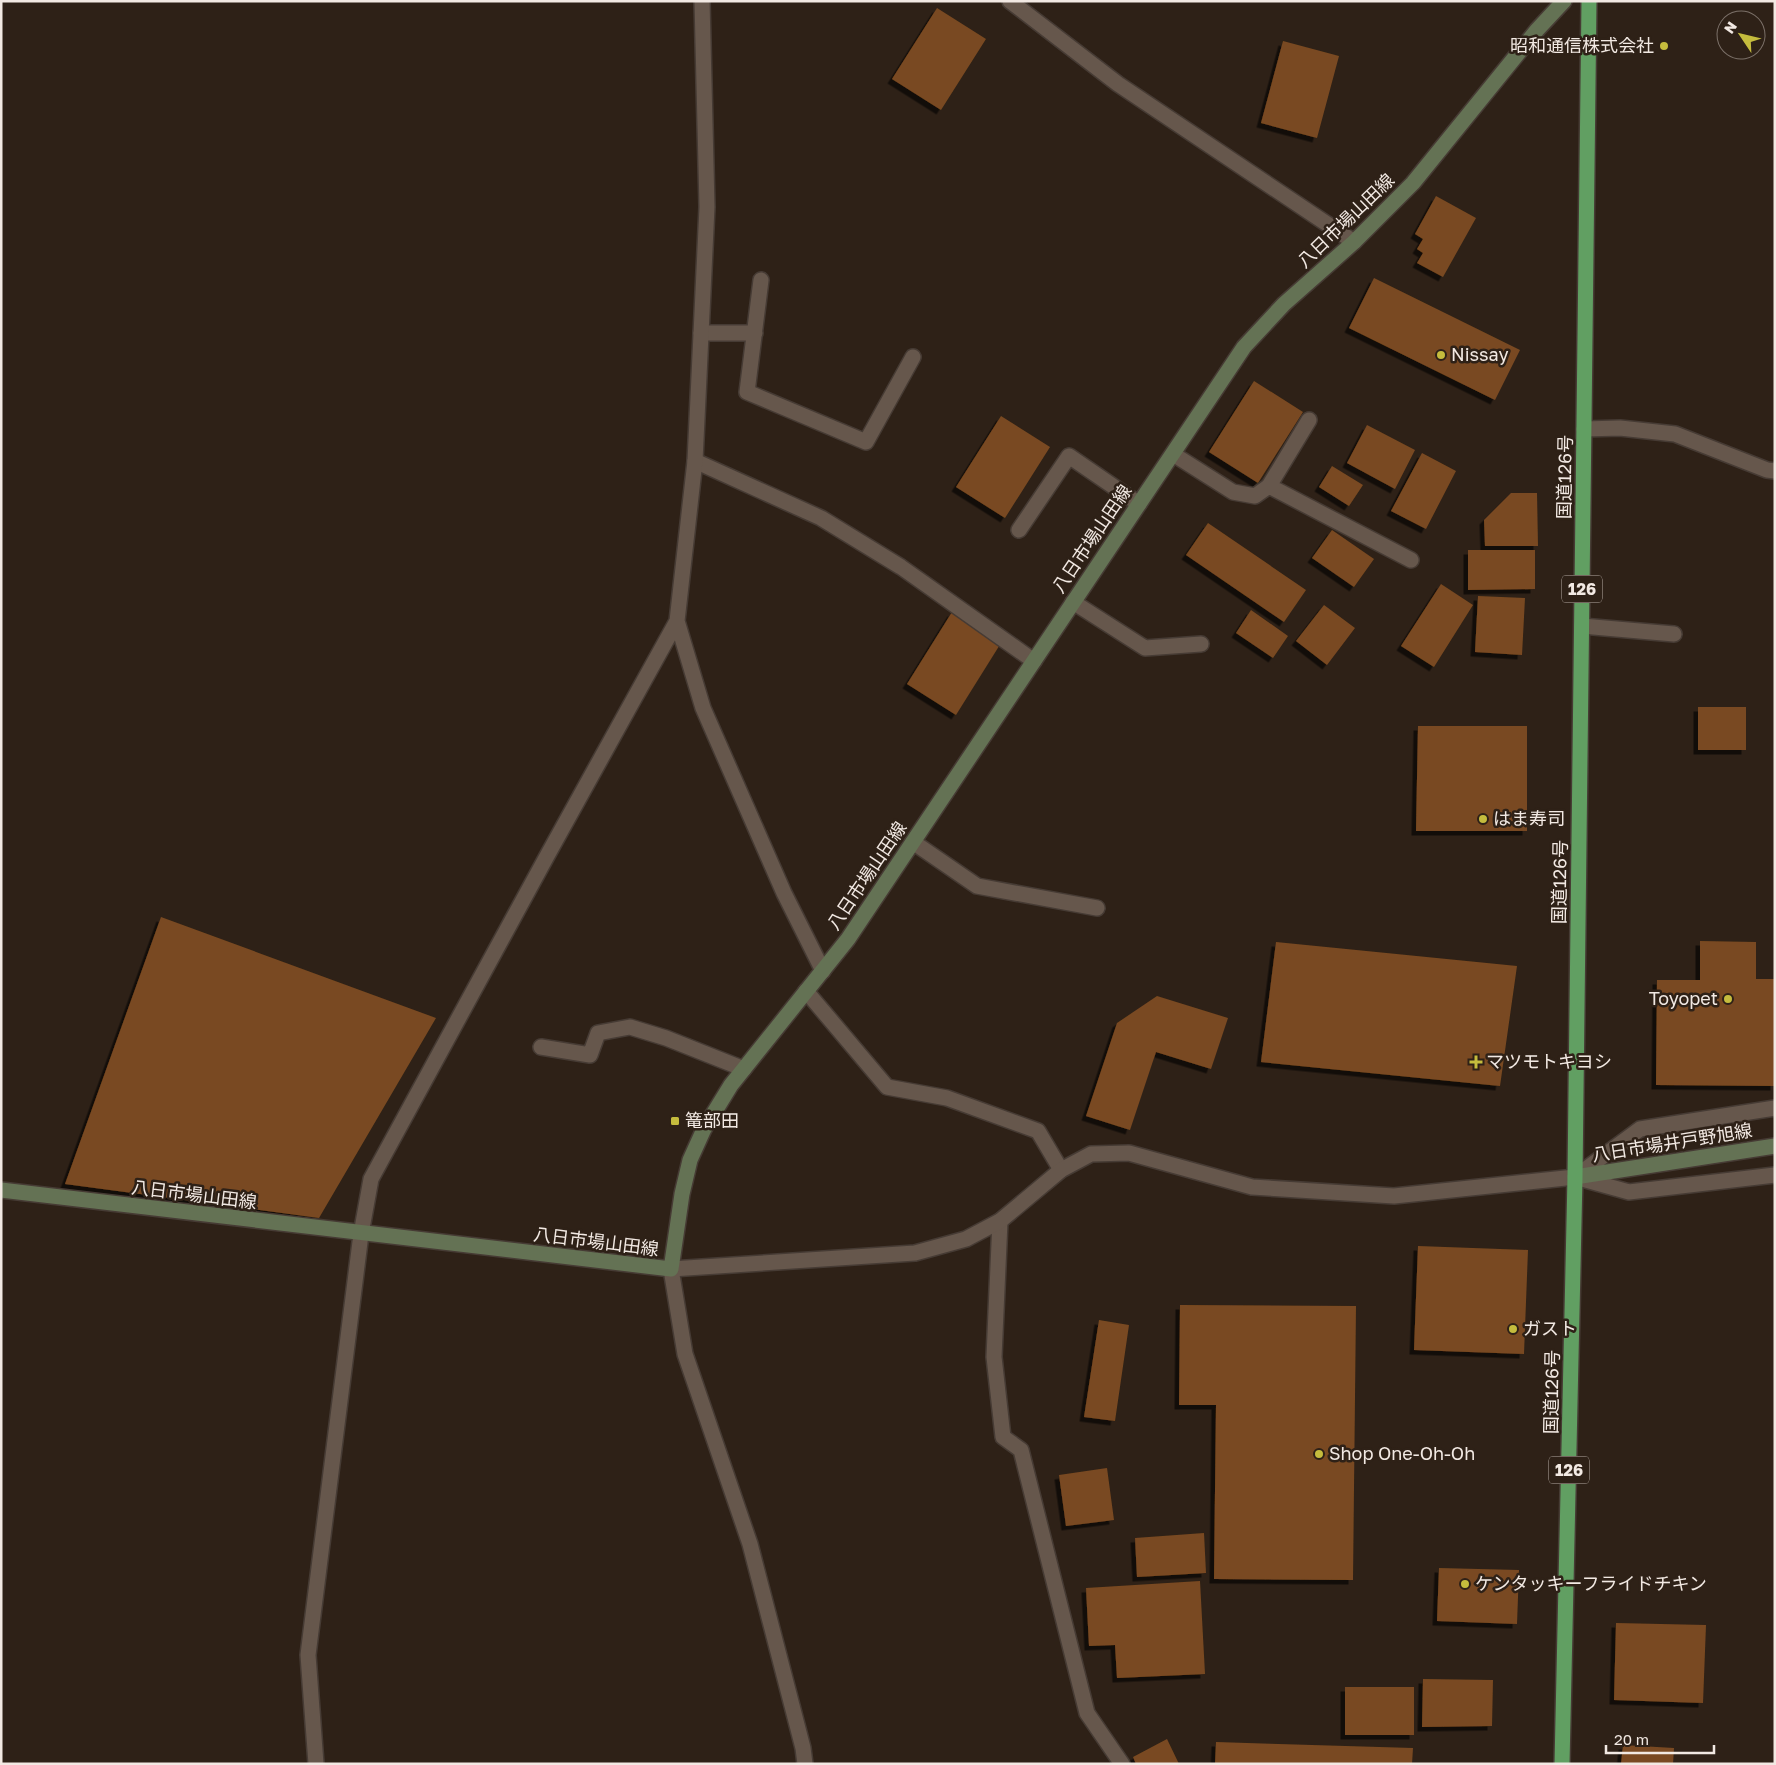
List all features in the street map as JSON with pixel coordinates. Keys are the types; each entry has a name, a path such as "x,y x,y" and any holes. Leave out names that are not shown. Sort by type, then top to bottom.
{"highway":[{"name":"国道126号","path":"1562,1764 1575,1177 1589,1"}],"main road":[{"name":"八日市場山田線","path":"1,1190 671,1270 682,1194 690,1160 704,1129 731,1086 848,939 1244,347 1284,304 1354,242 1413,183 1537,30 1564,1"},
{"name":"八日市場井戸野旭線","path":"1575,1177 1775,1146"}],"street":[{"path":"316,1764 308,1655 361,1234 371,1180 677,621 695,461 702,334 707,207 702,1"},
{"path":"1010,1 1118,84 1354,242"},
{"path":"761,280 747,392 866,442 913,357"},
{"path":"702,334 755,333"},
{"path":"1173,454 1233,492 1256,496 1269,486 1309,420"},
{"path":"1584,429 1620,428 1675,434 1767,470 1775,471"},
{"path":"1019,530 1068,456 1139,504"},
{"path":"695,461 821,518 901,567 1034,661"},
{"path":"1269,486 1411,560"},
{"path":"1073,602 1145,648 1202,644"},
{"path":"677,621 703,708 784,893 823,971"},
{"path":"1582,626 1674,634"},
{"path":"913,842 977,886 1097,908"},
{"path":"806,991 887,1087 947,1098 1038,1131 1060,1170"},
{"path":"541,1047 590,1055 598,1033 630,1027 666,1038 744,1069"},
{"path":"1575,1177 1640,1129 1775,1108"},
{"path":"805,1764 803,1748 750,1544 685,1354 671,1270 915,1253 966,1239 1000,1222 1060,1170 1091,1154 1129,1153 1252,1187 1394,1196 1575,1177 1630,1192 1775,1175"},
{"path":"1000,1222 994,1357 1003,1437 1021,1450 1087,1713 1122,1764"}],"building":[{"path":"937,8 986,39 941,110 892,79"},
{"path":"1283,41 1339,56 1317,138 1261,123"},
{"path":"1436,196 1476,218 1443,277 1417,263 1423,253 1417,249 1423,239 1415,234"},
{"path":"1374,278 1520,350 1495,400 1349,328"},
{"path":"1254,381 1303,412 1258,483 1209,452"},
{"path":"1001,416 1050,447 1005,518 956,487"},
{"path":"1367,425 1415,450 1395,489 1347,463"},
{"path":"1422,453 1456,471 1426,529 1391,511"},
{"path":"1332,466 1363,485 1349,506 1319,487"},
{"path":"1511,493 1537,493 1538,546 1485,546 1484,520"},
{"path":"1208,523 1306,590 1284,622 1186,555"},
{"path":"1332,530 1374,559 1354,587 1312,558"},
{"path":"1468,550 1535,550 1535,589 1468,590"},
{"path":"1441,584 1473,605 1434,667 1401,646"},
{"path":"1478,596 1525,598 1522,655 1475,652"},
{"path":"1324,605 1355,628 1327,665 1296,641"},
{"path":"1251,610 1288,636 1273,658 1236,633"},
{"path":"952,612 1001,643 956,715 907,684"},
{"path":"1698,707 1746,707 1746,750 1698,750"},
{"path":"1418,726 1527,726 1527,831 1416,831"},
{"path":"161,917 436,1018 319,1218 65,1184"},
{"path":"1700,941 1756,942 1756,979 1775,979 1775,1086 1656,1085 1657,980 1700,980"},
{"path":"1276,942 1517,966 1500,1086 1261,1062"},
{"path":"1157,996 1228,1018 1211,1069 1156,1052 1130,1130 1086,1116 1117,1023"},
{"path":"1418,1246 1528,1250 1524,1354 1414,1350"},
{"path":"1180,1305 1356,1306 1353,1580 1214,1579 1216,1405 1179,1405"},
{"path":"1099,1320 1129,1325 1115,1421 1084,1417"},
{"path":"1107,1468 1114,1520 1066,1526 1059,1475"},
{"path":"1204,1533 1206,1573 1137,1577 1135,1538"},
{"path":"1439,1568 1519,1570 1517,1624 1437,1621"},
{"path":"1200,1581 1205,1674 1117,1678 1115,1645 1089,1646 1086,1588"},
{"path":"1616,1623 1706,1625 1703,1703 1614,1700"},
{"path":"1423,1679 1493,1680 1492,1726 1422,1727"},
{"path":"1345,1687 1414,1687 1414,1735 1345,1735"},
{"path":"1167,1739 1179,1764 1136,1764 1133,1757"},
{"path":"1216,1742 1413,1748 1412,1764 1215,1764"},
{"path":"1623,1745 1674,1748 1673,1764 1621,1764"}],"place":[{"name":"昭和通信株式会社","path":"1664,46"},
{"name":"Nissay","path":"1441,355"},
{"name":"はま寿司","path":"1483,819"},
{"name":"Toyopet","path":"1728,999"},
{"name":"マツモトキヨシ","path":"1476,1062"},
{"name":"篭部田","path":"675,1121"},
{"name":"ガスト","path":"1513,1329"},
{"name":"Shop One-Oh-Oh","path":"1319,1454"},
{"name":"ケンタッキーフライドチキン","path":"1465,1584"}]}
